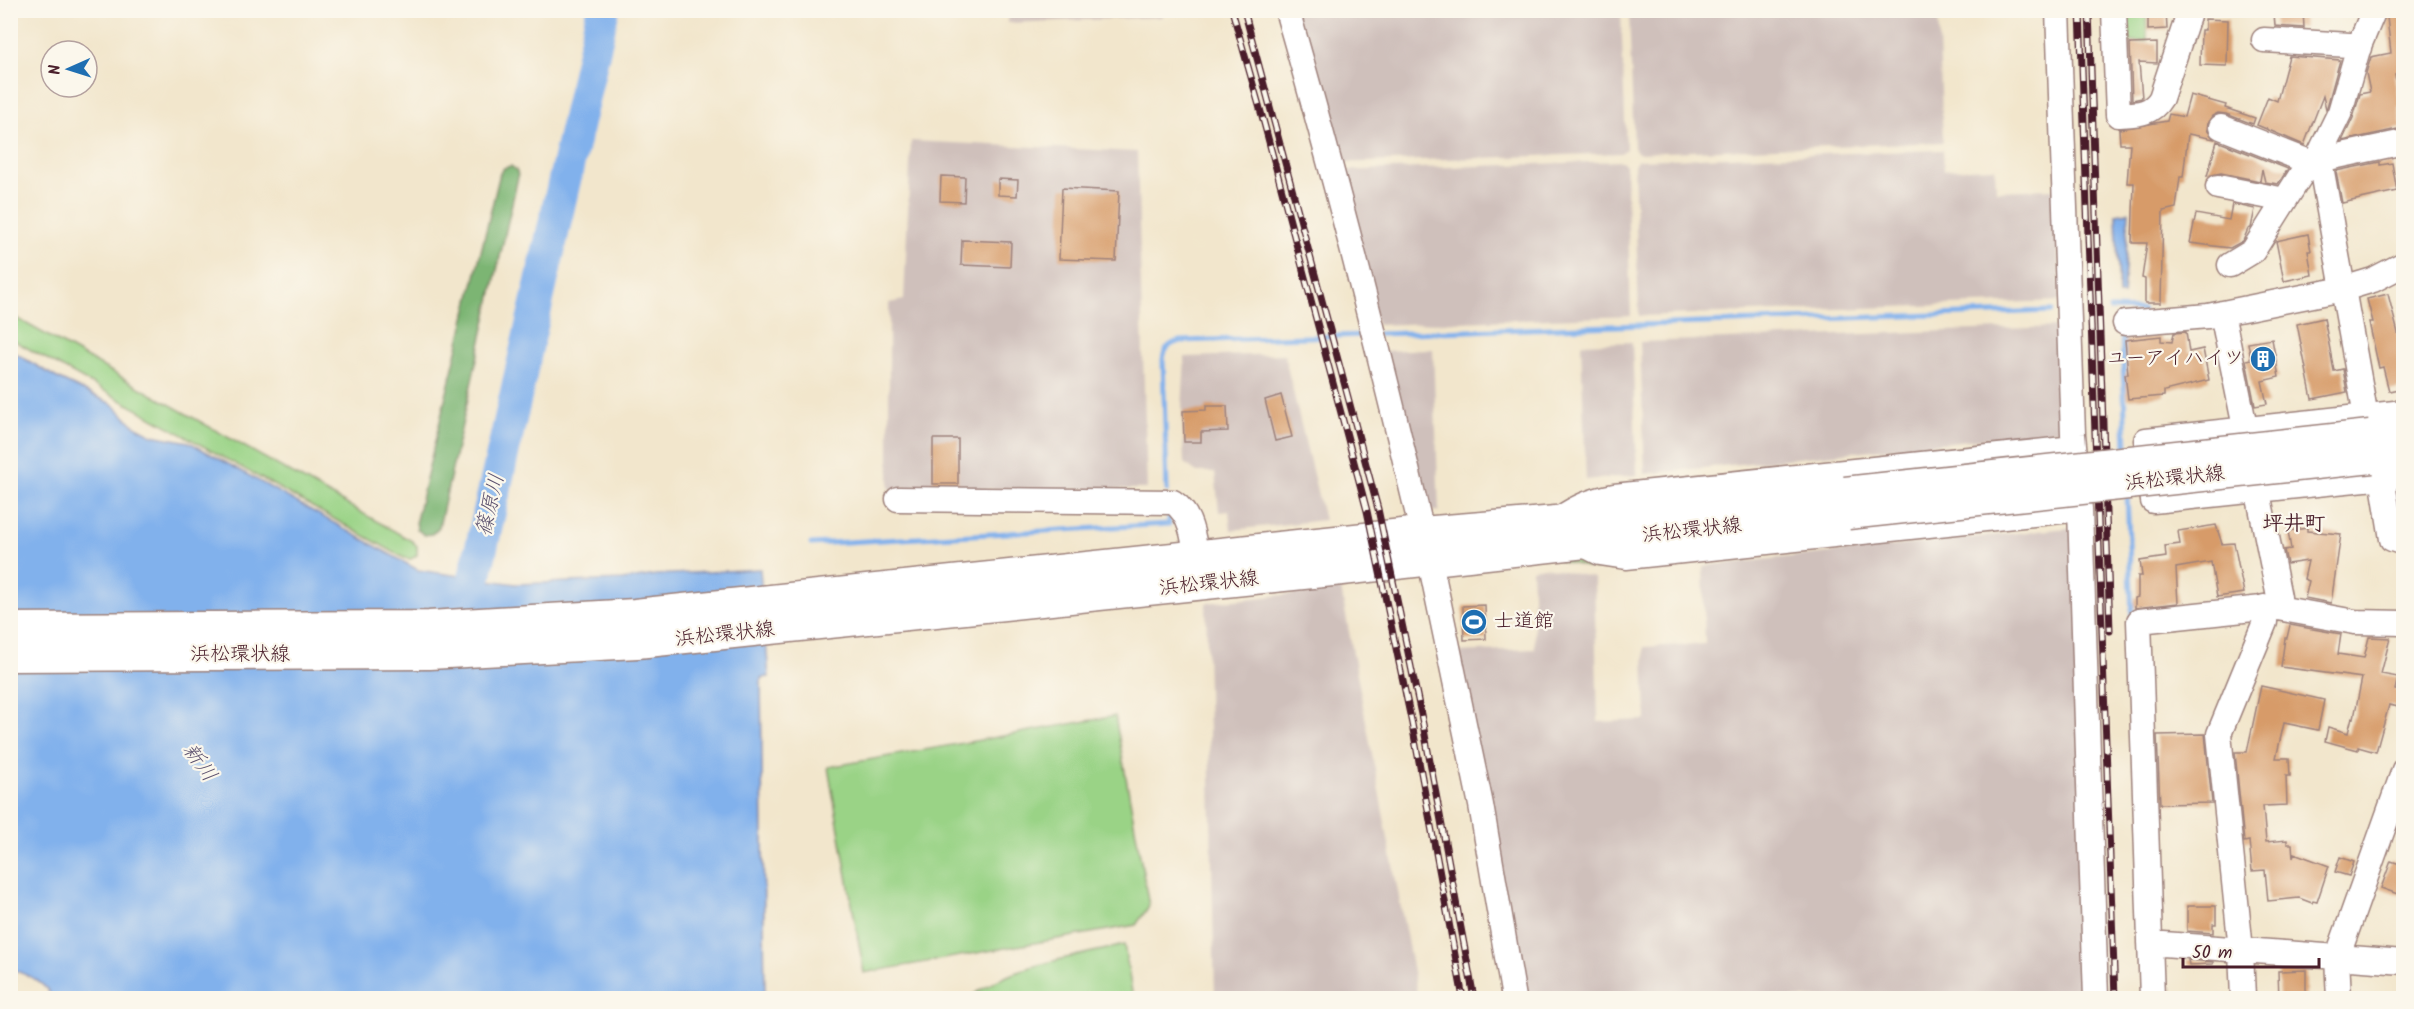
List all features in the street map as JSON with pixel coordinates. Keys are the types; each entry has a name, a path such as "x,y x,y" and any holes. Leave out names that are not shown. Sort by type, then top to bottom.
{"main road":[{"name":"浜松環状線","path":"2379,452 2403,432"},
{"name":"浜松環状線","path":"1426,547 1556,521 1847,503 2379,452 2403,456"},
{"name":"浜松環状線","path":"10,656 429,654 637,643 784,615 1213,564 1426,547 1579,542 1847,503"},
{"name":"浜松環状線","path":"10,628 429,626 623,615 784,615"}],"street":[{"path":"1287,10 1331,167 1426,547 1481,805 1514,999"},
{"path":"2058,10 2074,448 2079,509 2096,999"},
{"path":"2114,10 2118,115 2148,112 2156,106 2190,10"},
{"path":"2230,265 2253,251 2321,149 2340,112 2359,48 2374,10"},
{"path":"2264,40 2350,45 2359,48"},
{"path":"2221,127 2314,161 2403,142"},
{"path":"2314,161 2379,452 2392,538 2403,543"},
{"path":"2218,187 2285,200"},
{"path":"2125,323 2191,318 2343,289 2373,280 2403,264"},
{"path":"2222,313 2279,597 2265,622 2220,734 2241,950 2242,999"},
{"path":"2379,452 2245,430 2146,440 2153,501 2258,490 2379,452 2403,412"},
{"path":"1556,521 1576,507 1614,496 2074,448"},
{"path":"898,500 1173,502 1180,506 1194,536 1213,564"},
{"path":"1579,542 1600,553 1626,557 2079,509"},
{"path":"2152,999 2139,621 2272,607 2355,622 2403,623"},
{"path":"2339,999 2337,958 2403,770"},
{"path":"2150,943 2403,962"}],"shaded area":[{"path":"1162,10 1163,17 1008,23 1008,11"},
{"path":"1292,11 1621,11 1626,149 1621,153 1335,163"},
{"path":"1629,11 1938,11 1943,142 1638,153 1634,148"},
{"path":"911,141 1137,152 1147,489 889,489 889,303 904,300"},
{"path":"1943,150 1944,170 1995,168 1996,191 2056,189 2060,301 1639,316 1634,165 1638,160"},
{"path":"1622,161 1626,165 1631,316 1377,325 1337,171"},
{"path":"2061,327 2065,430 1645,474 1640,342"},
{"path":"1632,342 1637,475 1586,480 1581,344"},
{"path":"1433,349 1439,511 1423,512 1384,351"},
{"path":"1284,354 1324,520 1231,530 1229,511 1219,512 1215,472 1197,472 1184,463 1182,408 1185,357"},
{"path":"2076,527 2092,998 1520,998 1455,652 1535,649 1532,569 1545,567 1594,578 1598,722 1646,720 1644,647 1705,644 1703,566"},
{"path":"1341,589 1418,998 1215,998 1206,603"}],"green space":[{"path":"2123,11 2146,11 2147,41 2124,42"},
{"path":"511,166 517,171 518,177 439,527 432,534 424,535 417,529 416,520 500,173 504,168"},
{"path":"11,315 412,541 417,546 417,555 411,559 404,558 11,339"},
{"path":"1584,554 1623,567 1595,569 1558,560"},
{"path":"1115,716 1149,906 1136,925 864,973 828,767"},
{"path":"1124,945 1133,998 969,998 986,986 1023,970"}],"water":[{"path":"2129,212 2123,295 2119,295 2116,214"},
{"name":"新川","path":"10,350 59,379 112,404 135,426 152,435 189,442 418,570 516,584 622,580 656,575 760,569 769,677 761,678 765,998 52,998 40,983 11,969"}],"building":[{"path":"2148,10 2166,10 2167,29 2148,30"},
{"path":"2282,10 2303,10 2304,28 2275,26 2274,14 2282,14"},
{"path":"2388,10 2403,10 2403,74 2395,75 2402,128 2342,141 2353,118 2360,94 2370,92 2366,73 2371,57 2391,53"},
{"path":"2205,19 2228,20 2227,66 2200,65 2201,30 2205,30"},
{"path":"2157,43 2157,63 2139,62 2142,98 2132,100 2130,44"},
{"path":"2289,56 2340,60 2327,107 2326,109 2323,96 2304,145 2257,125 2268,97 2277,101"},
{"path":"2190,95 2226,105 2225,108 2255,118 2253,124 2218,113 2208,122 2207,130 2214,139 2188,134 2183,177 2180,177 2176,208 2163,211 2161,303 2145,303 2145,279 2142,278 2147,243 2132,243 2134,183 2127,183 2130,144 2120,144 2119,129 2167,121 2169,114 2184,117"},
{"path":"2217,141 2288,169 2278,184 2265,182 2262,169 2260,181 2221,173 2207,176"},
{"path":"2380,162 2380,165 2392,163 2397,191 2342,203 2336,171"},
{"path":"941,176 965,177 964,202 940,201"},
{"path":"998,179 1018,180 1017,196 998,195"},
{"path":"1062,188 1119,191 1116,261 1059,259"},
{"path":"2232,204 2255,209 2251,228 2248,229 2243,241 2230,248 2190,243 2196,214 2229,220"},
{"path":"2308,234 2312,275 2284,281 2276,241"},
{"path":"962,240 1011,242 1010,267 961,265"},
{"path":"2388,294 2400,341 2403,340 2403,388 2389,391 2383,367 2379,368 2369,322 2373,322 2367,299"},
{"path":"2324,318 2334,371 2343,369 2347,392 2312,399 2297,324"},
{"path":"2186,332 2189,352 2203,349 2209,380 2164,391 2164,396 2128,399 2125,340 2161,336 2161,341 2172,342 2174,333"},
{"name":"ユーアイハイツ","path":"2272,339 2279,377 2262,381 2267,404 2255,406 2246,360 2251,359 2248,343"},
{"path":"1281,395 1292,437 1275,441 1265,400"},
{"path":"1206,406 1227,406 1228,431 1201,432 1201,442 1184,442 1183,411 1206,410"},
{"path":"933,439 958,439 958,484 933,484"},
{"path":"2216,525 2222,544 2234,543 2244,593 2217,597 2211,562 2176,568 2178,603 2135,608 2135,598 2138,597 2138,576 2142,576 2140,561 2166,557 2165,546 2180,544 2178,531"},
{"path":"2307,528 2307,531 2341,534 2331,603 2305,598 2309,581 2304,579 2308,561 2287,564 2284,550 2291,549 2288,531"},
{"path":"1485,605 1486,639 1464,640 1463,606"},
{"path":"2290,625 2341,634 2338,654 2364,658 2369,637 2390,638 2381,674 2398,677 2395,690 2403,692 2403,708 2389,705 2376,752 2358,747 2358,750 2325,741 2328,727 2348,733 2352,717 2354,718 2362,678 2281,667 2285,638 2287,638"},
{"path":"2261,686 2324,700 2318,730 2284,723 2276,758 2289,758 2290,776 2286,776 2287,805 2263,806 2266,842 2287,840 2287,844 2292,844 2293,858 2294,853 2329,866 2317,902 2312,903 2299,898 2268,901 2265,870 2252,871 2249,841 2244,842 2235,752 2247,752"},
{"path":"2205,734 2212,803 2160,804 2157,735"},
{"path":"2340,857 2354,862 2349,876 2335,872"},
{"path":"2391,861 2403,865 2403,896 2381,888"},
{"path":"2187,906 2216,906 2216,924 2213,924 2213,933 2187,931"},
{"path":"2188,960 2213,962 2213,964 2189,965"},
{"path":"2306,970 2306,999 2279,999 2278,971"}],"waterway":[{"name":"篠原川","path":"465,620 603,10"},
{"path":"2110,309 2143,310"},
{"path":"1379,334 2052,311"},
{"path":"2122,329 2126,452"},
{"path":"1167,490 1163,360 1170,345 1180,341 1367,335"},
{"path":"2127,494 2132,617"},
{"path":"811,544 1169,524 1169,517"}],"railway":[{"path":"1232,10 1367,511 1412,724 1463,998"},
{"path":"1244,10 1378,509 1423,724 1474,998"},
{"path":"2080,10 2115,998"},
{"path":"2089,10 2110,631"}],"place":[{"name":"ユーアイハイツ","path":"2263,359"},
{"name":"士道館","path":"1474,622"}],"district":[{"name":"坪井町","path":"2294,524"}]}
